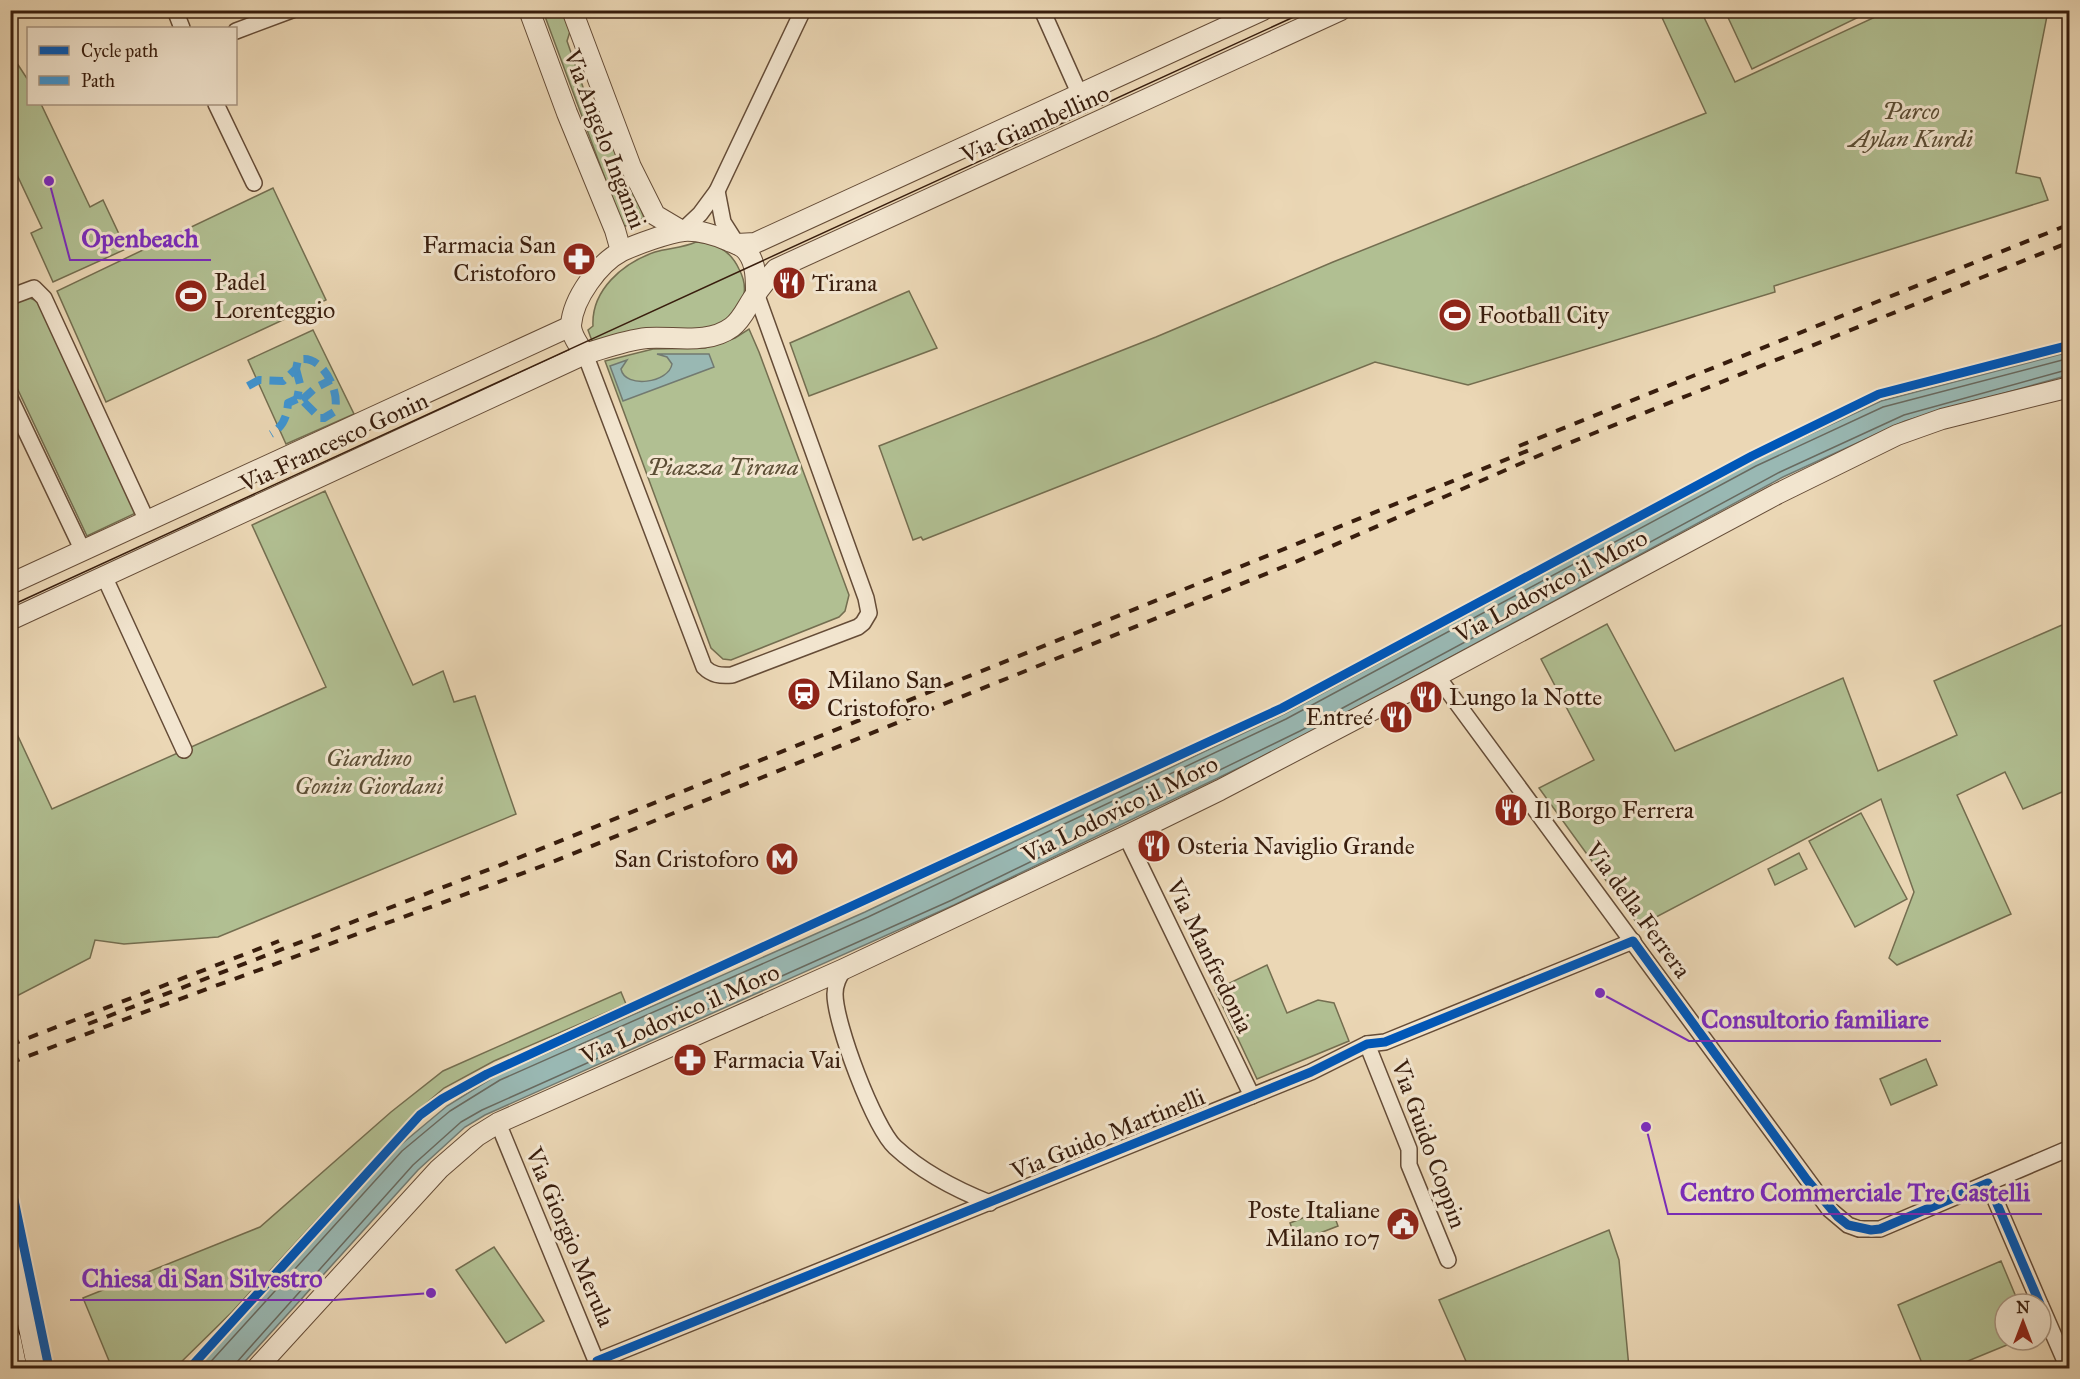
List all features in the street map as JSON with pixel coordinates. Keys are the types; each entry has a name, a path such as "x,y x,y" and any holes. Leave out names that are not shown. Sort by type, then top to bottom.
{"main road":[{"path":"10,1235 38,1368"},
{"path":"10,1339 16,1368"}],"street":[{"path":"175,10 182,27"},
{"path":"237,31 292,10"},
{"name":"Via Angelo Inganni","path":"529,10 567,113 615,230 621,251"},
{"name":"Via Angelo Inganni","path":"572,10 631,167 656,215 682,231"},
{"path":"682,231 721,237 746,250 753,261 756,293 849,547 867,598 869,613 858,627 732,675 718,675 709,672 704,667 585,354 578,345 571,326 577,304 598,269 621,251 682,231 700,214 717,191 803,10"},
{"path":"1042,10 1080,95"},
{"name":"Via Giambellino","path":"737,244 755,243 1263,10"},
{"name":"Via Giambellino","path":"756,293 776,269 1093,126 1341,10"},
{"path":"216,105 254,183"},
{"path":"717,191 723,222 737,244"},
{"path":"10,297 34,288 44,298 147,521"},
{"path":"585,354 646,338 683,339 714,336 738,322 756,293"},
{"name":"Via Francesco Gonin","path":"10,584 571,326"},
{"name":"Via Francesco Gonin","path":"10,620 585,354"},
{"name":"Via Lodovico il Moro","path":"257,1368 440,1169 477,1136 498,1123 832,978 1220,790 1767,500 1897,435 1953,416 2070,387"},
{"path":"10,398 83,551"},
{"path":"104,576 184,750"},
{"name":"Via della Ferrera","path":"1437,676 1829,1209 1848,1225 1858,1229 1880,1229 1988,1183"},
{"name":"Via Manfredonia","path":"1126,836 1252,1096"},
{"name":"Via Guido Martinelli","path":"598,1365 1311,1072 1367,1044 1385,1042 1633,941"},
{"path":"832,978 839,1025 880,1128 894,1146 912,1160 962,1192 990,1203"},
{"name":"Via Guido Coppin","path":"1367,1044 1408,1148 1409,1165 1448,1260"},
{"name":"Via Giorgio Merula","path":"498,1123 598,1365"},
{"path":"2035,1292 1988,1183 2070,1149"},
{"path":"2053,1333 2068,1368"}],"green space":[{"path":"1863,10 1865,14 1752,69 1725,11"},
{"path":"543,11 567,11 572,25 567,41 593,116 606,116 644,218 623,227"},
{"name":"Football City","path":"1659,11 1701,11 1735,82 1888,11 2048,11 2016,173 2040,178 2048,200 1774,286 1775,292 1468,385 1375,362 923,540 921,537 913,540 879,446 1156,337 1333,262 1706,113"},
{"path":"11,54 27,78 27,105 41,105 90,207 103,200 126,249 53,282 31,233 42,228 11,162"},
{"name":"Padel Lorenteggio","path":"273,188 326,300 106,402 57,291"},
{"path":"696,242 710,244 727,252 739,269 744,288 743,297 735,313 710,328 596,343 592,341 588,330 593,326 597,301 611,280 643,257"},
{"path":"909,291 937,348 809,396 790,343"},
{"path":"27,297 40,302 138,512 87,536 11,375 11,306"},
{"name":"Piazza Tirana","path":"749,329 849,595 845,611 839,617 731,660 723,659 711,648 605,361 653,349 705,348 735,338"},
{"path":"313,330 354,414 286,444 248,360"},
{"name":"Giardino Gonin Giordani","path":"325,491 413,685 443,671 454,702 475,696 516,814 218,937 124,944 95,940 90,958 11,999 10,719 52,809 326,687 252,525"},
{"path":"2069,622 2069,789 2023,809 2005,772 1957,795 2011,914 1897,965 1889,958 1914,892 1881,799 1639,926 1539,788 1594,760 1541,659 1607,624 1675,751 1843,678 1878,771 1957,735 1934,681"},
{"path":"1861,813 1907,899 1855,927 1809,841"},
{"path":"1799,853 1807,869 1775,885 1768,869"},
{"path":"1267,965 1287,1013 1318,1000 1334,1003 1349,1041 1257,1079 1215,990"},
{"path":"621,992 626,1004 494,1061 444,1088 415,1113 232,1312 175,1368 112,1368 83,1298 260,1227 391,1112 443,1071"},
{"path":"1926,1059 1937,1085 1891,1105 1880,1079"},
{"path":"1331,1207 1338,1226 1297,1242 1290,1223"},
{"path":"1609,1230 1619,1260 1629,1368 1469,1368 1439,1300"},
{"path":"494,1247 544,1321 506,1343 456,1270"},
{"path":"2001,1261 2014,1292 1993,1292 1993,1351 1951,1368 1924,1368 1898,1305"}],"water":[{"path":"2069,352 2069,375 1905,421 1783,477 1303,737 954,905 485,1115 465,1127 418,1170 239,1368 197,1368 398,1147 447,1106 497,1075 865,912 1284,714 1753,461 1881,401"},
{"path":"657,354 709,354 714,367 623,401 610,366 627,360 621,369 630,379 647,381 656,379 663,376 672,364 667,357"}],"tram line":[{"path":"10,606 1309,10"}],"railway":[{"path":"1519,446 2070,224"},
{"path":"10,1063 545,865 1293,563 1547,452 2070,242"},
{"path":"88,1024 498,866 1532,449"},
{"path":"10,1045 279,941"}],"marked path":[{"path":"248,386 259,380 283,381 296,369 298,360 307,359 315,362 328,376 335,395 334,412 320,418 302,400 297,399 288,403 284,421 271,434"},
{"path":"296,369 300,384 297,399"},
{"path":"302,400 315,388 331,380"}],"cycle path":[{"path":"190,1368 420,1115 442,1099 487,1074 1282,708 1752,456 1879,394 2070,345"},
{"path":"599,1368 597,1361 1311,1072 1367,1044 1385,1042 1633,941 1807,1180 1838,1217 1848,1225 1871,1230 1880,1229 1988,1183 2035,1292"},
{"path":"10,1181 49,1368"}],"place":[{"name":"Openbeach","path":"49,181"},
{"name":"Farmacia San Cristoforo","path":"579,259"},
{"name":"Tirana","path":"789,283"},
{"name":"Padel Lorenteggio","path":"191,296"},
{"name":"Football City","path":"1455,315"},
{"name":"Milano San Cristoforo","path":"804,694"},
{"name":"Lungo la Notte","path":"1426,697"},
{"name":"Entreé","path":"1396,717"},
{"name":"Il Borgo Ferrera","path":"1511,810"},
{"name":"Osteria Naviglio Grande","path":"1154,846"},
{"name":"San Cristoforo","path":"782,859"},
{"name":"Consultorio familiare","path":"1600,993"},
{"name":"Farmacia Vai","path":"690,1060"},
{"name":"Centro Commerciale Tre Castelli","path":"1646,1127"},
{"name":"Poste Italiane Milano 107","path":"1403,1224"},
{"name":"Chiesa di San Silvestro","path":"431,1293"}],"park label":[{"name":"Parco Aylan Kurdi","path":"1911,125"}]}
